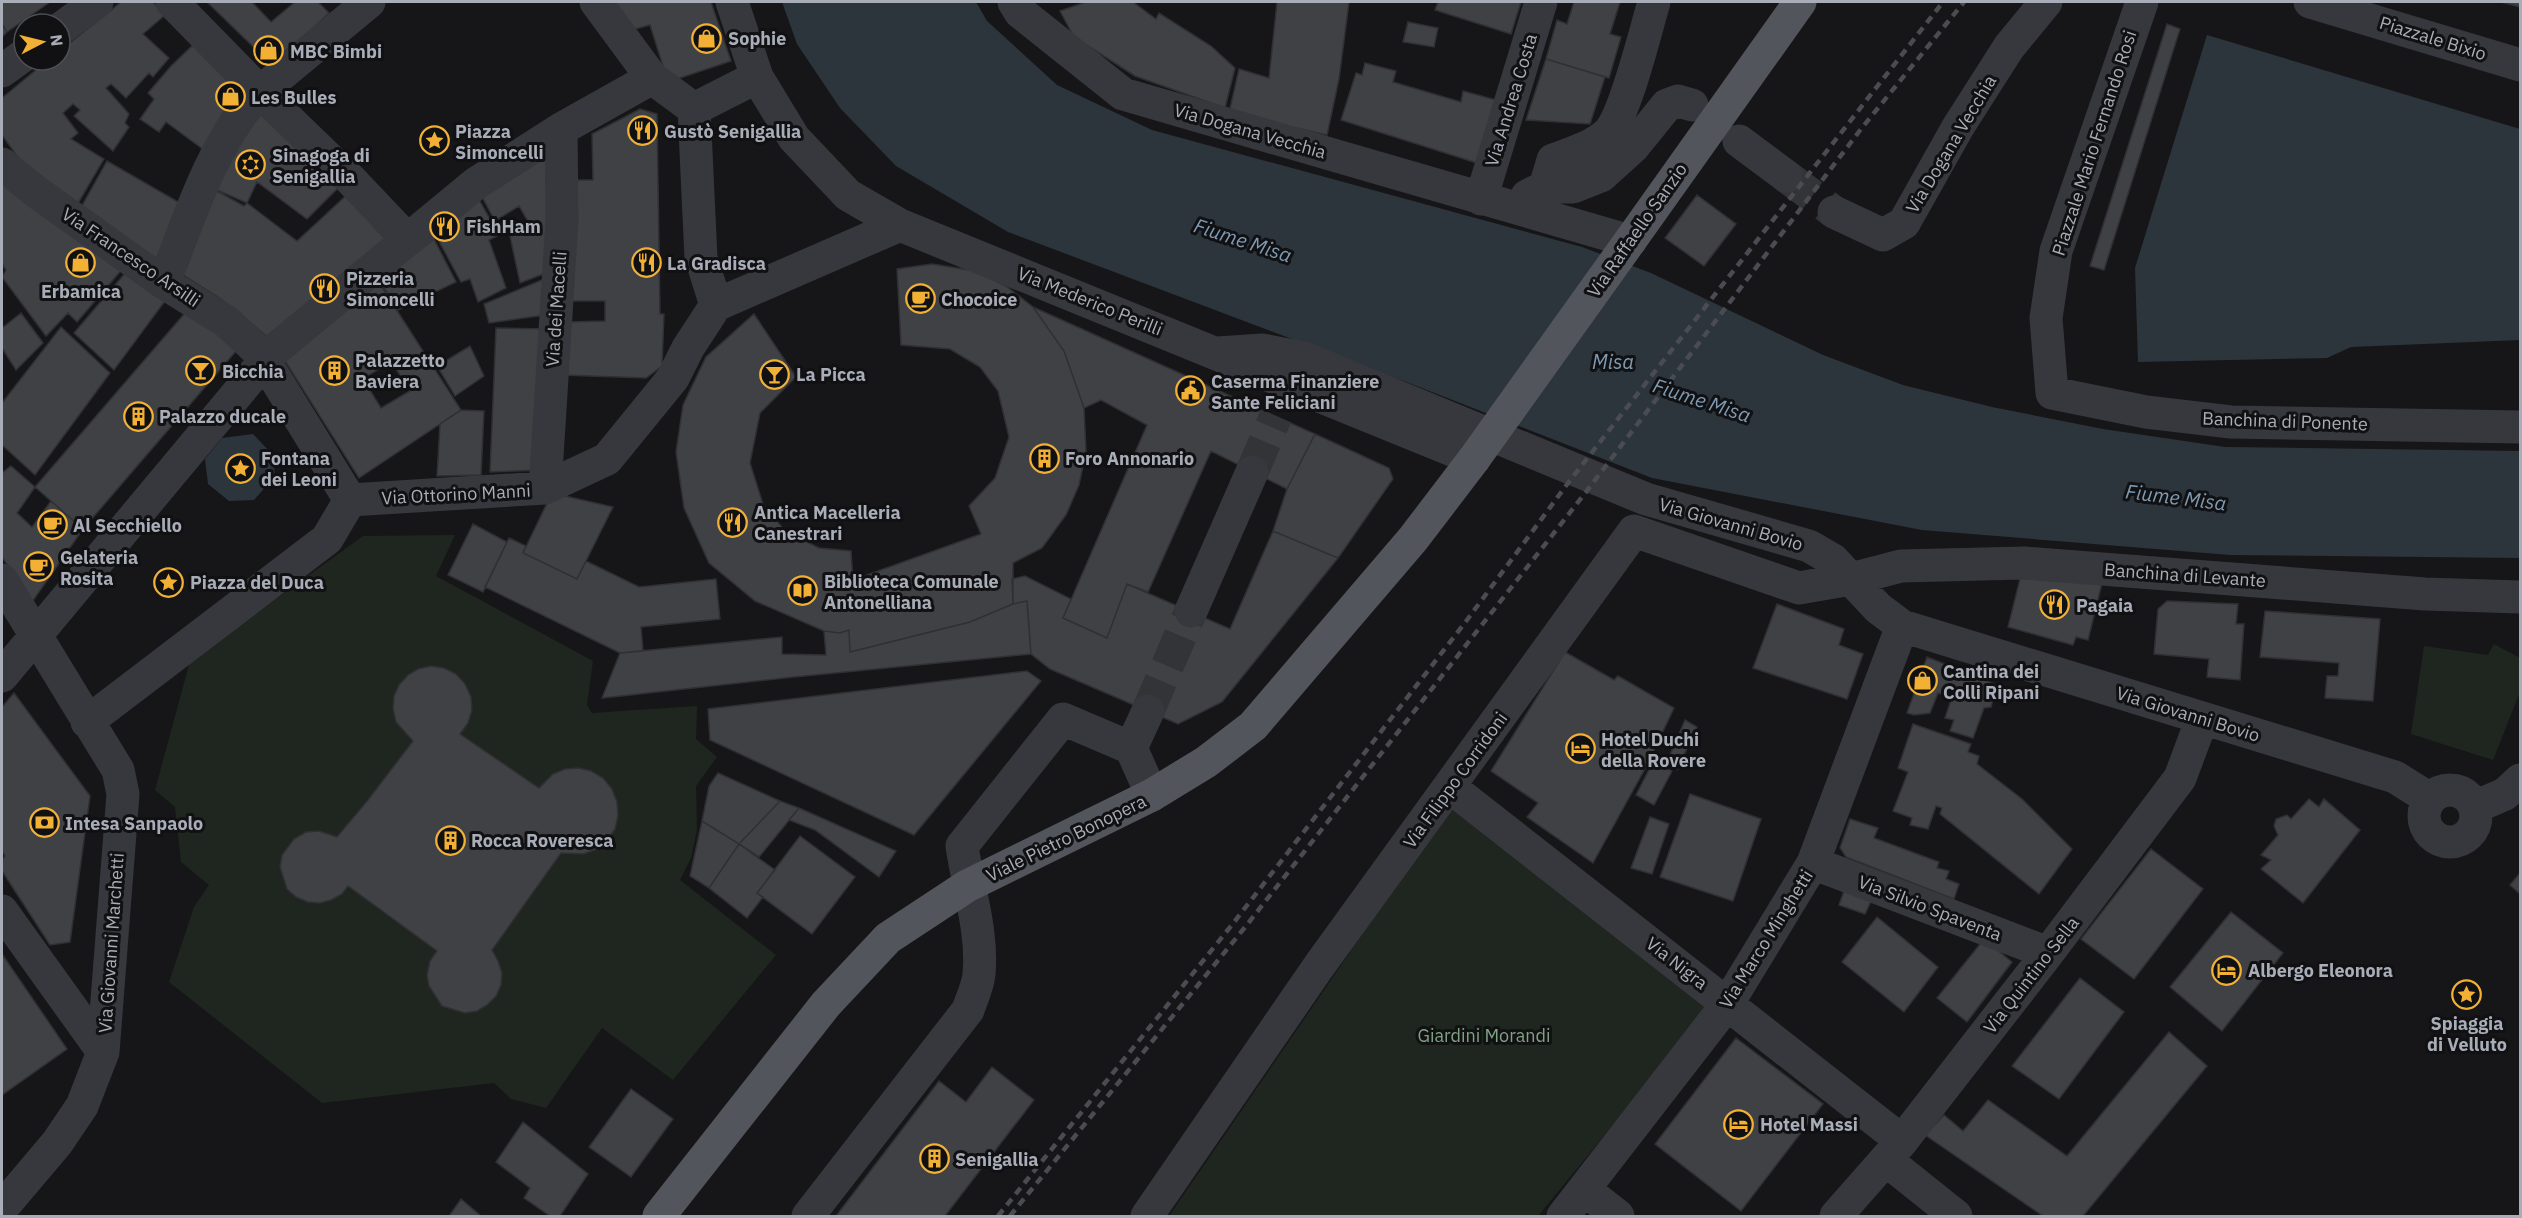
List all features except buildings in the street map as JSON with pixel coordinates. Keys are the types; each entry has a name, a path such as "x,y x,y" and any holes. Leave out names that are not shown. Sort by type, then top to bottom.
{"main road":[{"name":"Via Raffaello Sanzio","path":"1474,459 1800,2"},
{"name":"Viale Pietro Bonopera","path":"659,1216 826,1004 888,938 967,886 1152,795 1206,762 1252,726 1326,644 1413,539 1474,459"}],"street":[{"path":"72,20 98,2"},
{"path":"172,2 407,239"},
{"path":"164,283 202,183 246,106 369,2"},
{"path":"596,2 652,78 694,109"},
{"name":"Via Mederico Perilli","path":"732,2 757,77 794,138 849,195 900,225 1474,459"},
{"name":"Via Andrea Costa","path":"1481,199 1541,2"},
{"path":"1545,187 1553,160 1586,147 1608,133 1621,112 1654,2"},
{"name":"Via Dogana Vecchia","path":"1834,212 1883,235 1904,223 1971,107 2009,47 2046,2"},
{"name":"Piazzale Mario Fernando Rosi","path":"2052,393 2046,318 2056,251 2142,2"},
{"name":"Piazzale Bixio","path":"2310,2 2520,65"},
{"name":"Via Dogana Vecchia","path":"1027,5 1123,94 1630,241"},
{"path":"694,109 757,77"},
{"path":"3,675 265,355 475,184 561,129 652,78"},
{"path":"1516,208 1530,193 1545,187 1573,187 1601,176 1634,147 1667,105 1678,101 1692,105"},
{"path":"694,109 701,258 716,305 900,225"},
{"name":"Via dei Macelli","path":"545,488 562,220 561,129"},
{"path":"1738,141 1786,176"},
{"name":"Via Francesco Arsilli","path":"2,164 35,191 164,283 227,322 265,355"},
{"name":"Via Ottorino Manni","path":"356,499 545,488 607,459 673,378 688,348 716,305"},
{"name":"Via Giovanni Bovio","path":"1218,353 1262,350 1304,358 1646,499 1809,546 1833,560 1878,608 1902,626 2395,777 2430,799"},
{"path":"87,722 177,660 332,542 356,499 265,355"},
{"name":"Banchina di Ponente","path":"2052,393 2146,412 2231,422 2520,427"},
{"path":"1191,611 1252,472"},
{"name":"Via Filippo Corridoni","path":"1147,1216 1319,966 1634,531 1799,588 1851,579"},
{"name":"Banchina di Levante","path":"1851,579 1901,566 2024,563 2425,594 2520,597"},
{"name":"Via Giovanni Marchetti","path":"2,580 35,638 118,770 123,794 103,1052 82,1106 57,1143 2,1208"},
{"name":"Via Marco Minghetti","path":"1563,1216 1728,1003 1812,863 1902,626"},
{"path":"1131,748 1148,711"},
{"name":"Via Quintino Sella","path":"1836,1216 1894,1151 2180,778 2202,718"},
{"path":"808,1216 968,1010 979,977 980,939 967,886 962,846 1063,719 1131,748 1152,795"},
{"path":"2475,807 2505,794 2520,780"},
{"name":"Via Nigra","path":"1450,787 1728,1003 1894,1151 1956,1216"},
{"path":"2456,790 2466,794 2475,807 2476,821 2470,833 2459,840 2446,841 2436,838 2426,825 2425,809 2430,799 2439,792 2456,790"},
{"name":"Via Silvio Spaventa","path":"1812,863 2048,953"},
{"path":"2,911 103,1052"},
{"path":"1585,1190 1618,1216"}],"green space":[{"path":"455,535 436,576 593,661 587,705 592,713 697,706 696,739 717,757 696,786 697,830 691,858 680,880 776,955 673,1080 602,1028 546,1108 511,1099 494,1083 322,1103 169,982 194,907 209,885 181,862 175,807 155,790 190,661 363,536"},
{"path":"2494,644 2520,658 2520,692 2493,760 2411,734 2424,646 2488,655"},
{"name":"Giardini Morandi","path":"1451,805 1712,1005 1538,1216 1169,1216"}],"water":[{"name":"Misa","path":"782,2 976,2 987,21 1057,85 1152,130 1582,247 1651,273 1823,355 1903,385 1992,407 2103,429 2225,447 2520,451 2520,558 2230,555 1922,530 1652,478 1409,383 1008,232 896,166 840,108 797,44"},
{"path":"2207,35 2520,129 2520,340 2351,347 2327,358 2138,362 2135,268"},
{"name":"Fontana dei Leoni","path":"253,434 273,455 275,476 254,500 229,501 208,484 205,459 222,438"}],"tunnel":[{"path":"1786,176 1834,212"},
{"path":"1252,472 1276,416"},
{"path":"1148,711 1191,611"}],"railway":[{"path":"998,1216 1235,921 1467,620 1568,483 1943,2"},
{"path":"1010,1216 1246,926 1586,492 1861,129 1964,2"}],"place":[{"name":"Sophie","path":"707,38"},
{"name":"MBC Bimbi","path":"269,51"},
{"name":"Les Bulles","path":"230,97"},
{"name":"Gustò Senigallia","path":"643,131"},
{"name":"Piazza Simoncelli","path":"434,141"},
{"name":"Sinagoga di Senigallia","path":"251,165"},
{"name":"FishHam","path":"445,226"},
{"name":"Erbamica","path":"81,262"},
{"name":"La Gradisca","path":"646,263"},
{"name":"Pizzeria Simoncelli","path":"325,288"},
{"name":"Chocoice","path":"920,299"},
{"name":"Palazzetto Baviera","path":"334,370"},
{"name":"Bicchia","path":"201,371"},
{"name":"La Picca","path":"775,374"},
{"name":"Caserma Finanziere Sante Feliciani","path":"1190,391"},
{"name":"Palazzo ducale","path":"138,416"},
{"name":"Foro Annonario","path":"1044,458"},
{"name":"Fontana dei Leoni","path":"240,468"},
{"name":"Antica Macelleria Canestrari","path":"733,522"},
{"name":"Al Secchiello","path":"52,525"},
{"name":"Gelateria Rosita","path":"39,567"},
{"name":"Piazza del Duca","path":"169,582"},
{"name":"Biblioteca Comunale Antonelliana","path":"803,591"},
{"name":"Pagaia","path":"2055,605"},
{"name":"Cantina dei Colli Ripani","path":"1922,681"},
{"name":"Hotel Duchi della Rovere","path":"1580,749"},
{"name":"Intesa Sanpaolo","path":"44,823"},
{"name":"Rocca Roveresca","path":"450,840"},
{"name":"Albergo Eleonora","path":"2227,970"},
{"name":"Spiaggia di Velluto","path":"2467,994"},
{"name":"Hotel Massi","path":"1739,1124"},
{"name":"Senigallia","path":"934,1159"}],"water label":[{"name":"Fiume Misa","path":"1243,240"},
{"name":"Fiume Misa","path":"1702,400"},
{"name":"Fiume Misa","path":"2176,497"}]}
